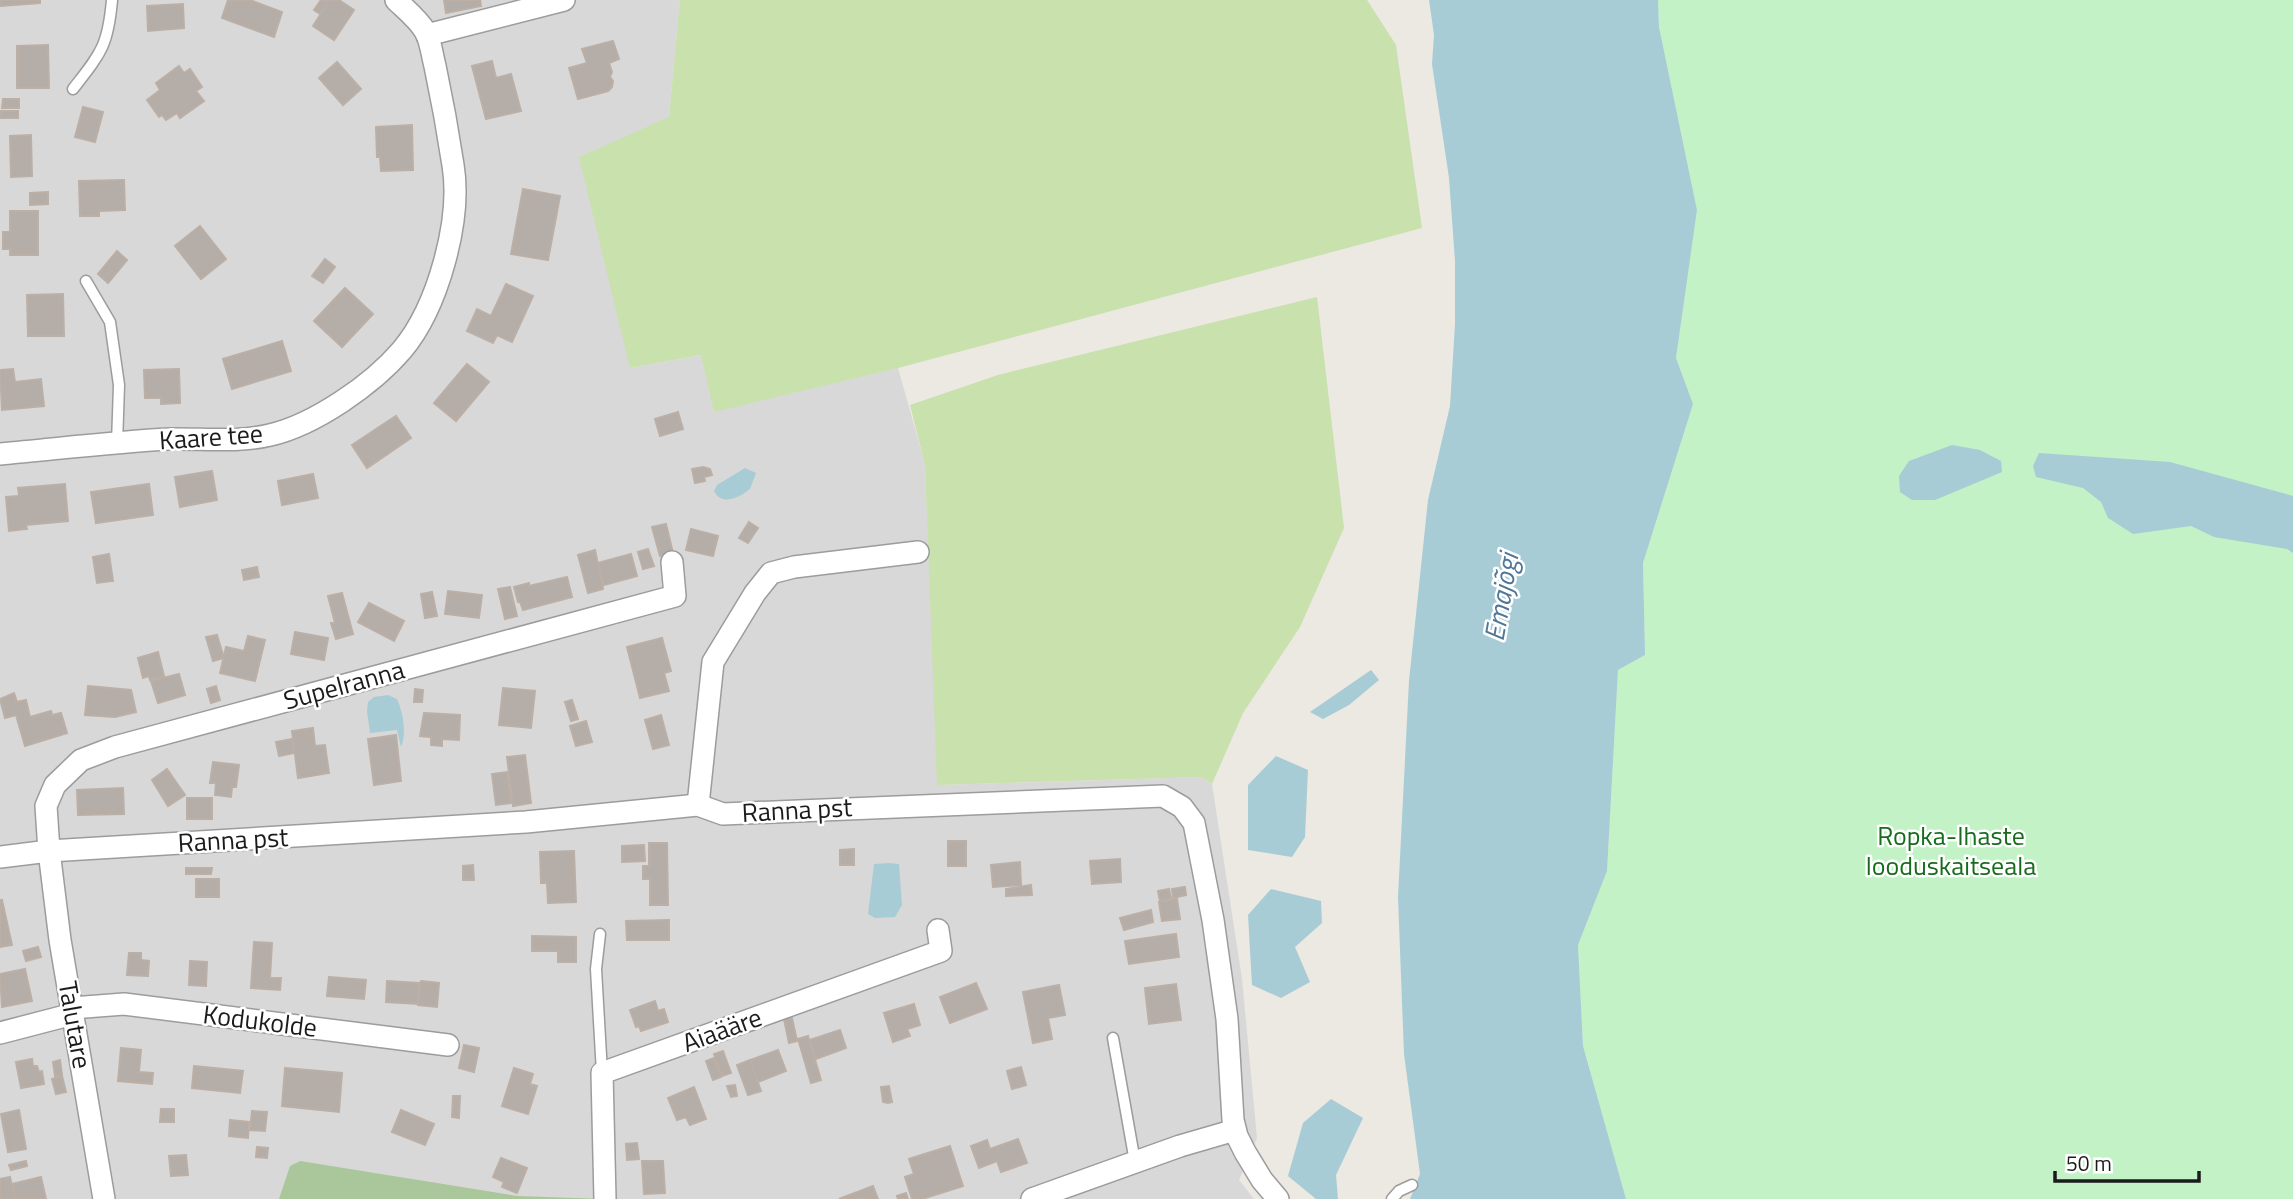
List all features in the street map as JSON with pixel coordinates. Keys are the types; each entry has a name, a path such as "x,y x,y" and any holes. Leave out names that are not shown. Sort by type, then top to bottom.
{"street":[{"name":"Kaare tee","path":"0,454 169,439 239,439 268,436 319,415 352,395 402,350 433,294 443,266 454,218 455,176 427,35 396,0"},
{"path":"427,35 565,0"},
{"path":"698,806 713,662 755,593 771,573 794,567 918,552"},
{"name":"Supelranna","path":"49,851 46,806 55,785 81,760 115,747 675,596 672,562"},
{"name":"Ranna pst","path":"0,857 49,851 526,822 698,806 723,814 1163,796 1182,807 1194,823 1213,920 1227,1019 1235,1130 1262,1180 1278,1199"},
{"name":"Talutare","path":"49,851 60,940 104,1199"},
{"name":"Aiaääre","path":"602,1073 941,951 938,930"},
{"name":"Kodukolde","path":"0,1033 73,1011 124,1004 448,1045"},
{"path":"602,1073 605,1199"},
{"path":"1032,1199 1235,1130"}],"lane":[{"path":"73,89 100,54 109,33 112,0"},
{"path":"86,281 110,322 119,385 117,444"},
{"path":"600,933 596,970 602,1073"},
{"path":"1113,1038 1135,1162"},
{"path":"1392,1199 1399,1191 1412,1185"}],"shaded area":[{"path":"0,0 680,0 669,118 630,368 702,355 714,411 898,368 925,464 938,785 1202,777 1212,784 1242,979 1257,1138 1239,1180 1254,1199 0,1199"}],"green space":[{"path":"680,0 1367,0 1396,45 1422,228 898,368 714,412 701,355 630,368 579,157 669,117"},
{"name":"Ropka-Ihaste looduskaitseala","path":"1658,0 2293,0 2293,1199 1626,1199 1583,1046 1578,945 1607,871 1618,670 1645,655 1643,563 1693,404 1676,358 1697,210 1659,27"},
{"path":"1317,297 1344,528 1300,627 1243,713 1212,784 1202,777 937,785 925,465 910,405 998,375"},
{"path":"300,1161 517,1196 606,1199 279,1199 290,1166"}],"water":[{"name":"Emajõgi","path":"1429,0 1658,0 1659,27 1697,210 1676,358 1693,404 1643,563 1645,655 1618,670 1607,871 1578,945 1583,1046 1626,1199 1410,1199 1420,1174 1404,1054 1398,897 1409,681 1428,500 1450,406 1455,324 1455,261 1449,178 1432,64 1434,35"},
{"path":"1952,445 1980,450 2001,461 2002,472 1935,500 1912,500 1900,492 1899,476 1909,461"},
{"path":"2039,453 2170,462 2293,496 2293,553 2287,549 2214,537 2191,526 2133,534 2108,518 2101,502 2083,488 2036,477 2033,466"},
{"path":"745,468 756,473 750,489 731,499 717,496 714,491 717,485"},
{"path":"1371,670 1379,680 1349,705 1323,719 1310,712"},
{"path":"388,695 397,699 401,710 404,730 401,747 397,730 370,733 368,702 374,697"},
{"path":"1276,756 1308,770 1305,837 1292,857 1248,850 1248,785"},
{"path":"874,864 899,864 902,905 895,917 875,918 868,914"},
{"path":"1271,889 1321,901 1322,923 1295,947 1310,982 1281,998 1252,985 1248,915"},
{"path":"1331,1099 1363,1118 1336,1175 1338,1199 1316,1199 1288,1176 1303,1123"}],"building":[{"path":"0,0 40,0 40,3 0,6"},
{"path":"228,0 250,0 282,12 274,37 222,18"},
{"path":"321,0 330,0 320,14 314,10"},
{"path":"330,0 339,0 354,10 334,40 313,26"},
{"path":"444,0 480,0 481,6 446,13"},
{"path":"183,4 184,28 148,31 147,6"},
{"path":"613,41 619,59 609,63 612,87 608,91 578,99 569,68 587,63 582,49"},
{"path":"48,45 49,88 17,88 17,46"},
{"path":"492,61 496,78 511,74 521,111 486,119 472,66"},
{"path":"337,62 361,89 343,105 319,78"},
{"path":"179,66 184,73 190,69 202,87 196,91 204,101 180,118 177,113 166,120 162,115 159,117 147,100 160,90 156,83"},
{"path":"3,99 19,99 19,108 2,108"},
{"path":"83,107 103,112 95,142 75,137"},
{"path":"1,111 18,111 18,118 1,118"},
{"path":"412,125 413,170 381,171 380,157 377,157 376,127"},
{"path":"31,135 32,176 11,177 10,136"},
{"path":"124,180 125,210 99,211 99,216 80,216 79,181"},
{"path":"523,189 560,196 548,260 511,254"},
{"path":"48,192 48,204 30,205 30,193"},
{"path":"10,211 38,211 38,255 10,255 10,249 3,249 3,232 10,232"},
{"path":"200,226 226,259 201,279 175,246"},
{"path":"117,251 127,260 108,283 98,274"},
{"path":"325,259 335,267 323,283 312,276"},
{"path":"506,284 533,296 512,342 497,335 493,343 467,331 477,309 491,316"},
{"path":"345,288 373,314 342,347 314,321"},
{"path":"63,294 64,336 28,336 27,295"},
{"path":"282,341 291,371 232,389 223,359"},
{"path":"467,364 489,382 456,421 434,403"},
{"path":"13,369 15,382 41,379 44,406 2,410 0,370"},
{"path":"179,369 180,403 161,404 161,398 145,398 144,370"},
{"path":"678,412 683,429 660,436 655,419"},
{"path":"396,416 411,438 367,468 352,445"},
{"path":"692,469 710,469 712,475 704,477 705,481 695,483"},
{"path":"212,471 217,500 180,507 175,477"},
{"path":"313,474 318,498 282,505 278,481"},
{"path":"65,484 68,521 26,525 27,529 9,531 6,497 19,496 18,488"},
{"path":"149,484 153,515 96,523 91,492"},
{"path":"749,522 758,528 748,543 739,538"},
{"path":"666,524 673,553 660,556 652,527"},
{"path":"691,529 718,536 713,556 686,550"},
{"path":"648,549 654,566 643,569 638,552"},
{"path":"595,550 603,589 588,593 578,555"},
{"path":"109,554 113,581 97,583 93,557"},
{"path":"631,554 637,576 604,585 598,563"},
{"path":"257,567 259,577 244,580 242,570"},
{"path":"567,577 572,597 523,610 518,602 514,587"},
{"path":"510,587 517,616 505,619 498,589"},
{"path":"448,591 482,595 479,618 445,614"},
{"path":"432,592 437,616 425,618 421,594"},
{"path":"342,593 353,634 336,639 328,596"},
{"path":"369,603 404,621 394,641 358,622"},
{"path":"295,632 328,638 324,660 291,654"},
{"path":"217,635 224,658 213,661 206,637"},
{"path":"248,636 265,640 255,681 220,673 226,647 244,651"},
{"path":"662,638 671,671 664,673 669,691 640,698 627,647"},
{"path":"158,652 164,676 150,680 149,676 143,678 138,658"},
{"path":"179,674 185,695 158,703 151,681"},
{"path":"88,686 131,690 136,712 115,717 85,715"},
{"path":"216,686 220,700 211,703 207,689"},
{"path":"503,688 535,691 531,728 499,725"},
{"path":"415,689 423,690 422,702 414,702"},
{"path":"14,693 17,702 26,700 30,717 51,711 52,715 61,713 67,733 25,746 16,715 5,718 0,699"},
{"path":"572,700 578,719 571,721 565,702"},
{"path":"424,713 460,715 459,740 442,739 442,746 431,745 431,737 420,736"},
{"path":"661,715 669,745 653,749 645,720"},
{"path":"586,721 592,742 576,746 570,726"},
{"path":"313,728 315,746 325,745 329,773 298,778 292,731"},
{"path":"396,735 401,781 374,785 368,739"},
{"path":"292,739 294,753 279,756 276,742"},
{"path":"525,755 531,803 513,806 507,757"},
{"path":"213,762 239,765 236,787 232,787 231,797 215,795 216,783 210,783"},
{"path":"167,769 185,795 168,806 152,780"},
{"path":"507,772 511,803 496,805 492,774"},
{"path":"123,788 124,814 78,815 77,790"},
{"path":"187,798 212,798 212,819 187,819"},
{"path":"948,841 966,841 966,866 948,866"},
{"path":"649,843 667,843 668,905 650,905 650,879 643,879 643,866 649,866"},
{"path":"644,845 645,861 622,862 622,846"},
{"path":"854,849 854,865 840,865 840,850"},
{"path":"574,851 576,902 548,903 547,883 541,883 540,852"},
{"path":"1120,859 1121,882 1092,884 1090,861"},
{"path":"1020,862 1021,885 993,887 991,865"},
{"path":"473,865 474,880 463,880 463,866"},
{"path":"186,868 212,868 211,874 186,874"},
{"path":"196,879 219,879 219,897 196,897"},
{"path":"1031,885 1032,895 1006,896 1006,889"},
{"path":"1185,887 1186,895 1173,898 1172,889"},
{"path":"1169,889 1171,898 1160,901 1158,891"},
{"path":"1177,899 1180,919 1162,921 1159,902"},
{"path":"0,900 12,945 0,947"},
{"path":"1151,910 1153,922 1124,930 1120,918"},
{"path":"669,920 669,940 627,940 626,921"},
{"path":"1176,934 1179,957 1129,964 1125,941"},
{"path":"532,936 576,937 576,962 558,962 558,951 532,951"},
{"path":"254,942 272,943 270,978 281,978 280,990 251,988"},
{"path":"38,947 41,957 26,961 23,951"},
{"path":"129,953 141,953 141,960 149,961 148,976 127,975"},
{"path":"190,961 207,962 206,986 189,985"},
{"path":"25,969 32,1001 2,1007 0,974"},
{"path":"329,977 366,980 364,999 327,996"},
{"path":"387,981 419,983 418,1004 386,1002"},
{"path":"421,981 439,983 437,1007 418,1005"},
{"path":"976,983 987,1009 950,1023 940,997"},
{"path":"1176,984 1181,1020 1149,1024 1145,988"},
{"path":"1059,985 1065,1015 1048,1018 1052,1039 1033,1043 1023,992"},
{"path":"655,1001 658,1011 664,1009 668,1022 641,1031 639,1026 636,1027 630,1010"},
{"path":"914,1004 920,1025 907,1029 910,1036 893,1042 884,1013"},
{"path":"792,1018 797,1041 789,1043 784,1019"},
{"path":"840,1030 846,1048 816,1059 810,1040"},
{"path":"808,1036 821,1080 811,1083 798,1039"},
{"path":"464,1045 479,1048 474,1072 459,1068"},
{"path":"121,1048 141,1050 139,1072 153,1073 152,1084 118,1081"},
{"path":"778,1050 786,1071 758,1082 750,1060"},
{"path":"723,1051 731,1073 722,1076 714,1054"},
{"path":"714,1058 721,1077 713,1080 706,1061"},
{"path":"32,1059 33,1066 37,1066 39,1072 42,1071 44,1084 21,1088 16,1062"},
{"path":"60,1060 62,1075 55,1076 53,1062"},
{"path":"750,1060 761,1091 748,1095 737,1065"},
{"path":"194,1066 243,1071 240,1093 192,1088"},
{"path":"1021,1067 1026,1085 1012,1089 1007,1071"},
{"path":"285,1068 342,1073 339,1112 282,1106"},
{"path":"514,1068 533,1074 530,1084 537,1086 528,1114 502,1106"},
{"path":"62,1076 66,1092 56,1094 52,1079"},
{"path":"735,1085 737,1096 731,1097 727,1086"},
{"path":"889,1086 892,1102 883,1102 881,1087"},
{"path":"694,1087 706,1119 690,1125 686,1117 677,1120 668,1098"},
{"path":"453,1096 460,1096 459,1118 452,1117"},
{"path":"161,1109 174,1109 174,1122 160,1122"},
{"path":"19,1110 26,1149 8,1152 1,1114"},
{"path":"401,1110 434,1124 425,1145 392,1132"},
{"path":"252,1111 267,1112 265,1131 250,1130"},
{"path":"230,1120 249,1122 248,1138 229,1136"},
{"path":"1018,1139 1027,1163 1001,1172 997,1161 979,1168 971,1146 987,1140 990,1149"},
{"path":"637,1143 639,1159 627,1160 626,1144"},
{"path":"950,1146 963,1186 922,1199 912,1199 905,1177 914,1174 909,1159"},
{"path":"257,1147 268,1148 267,1158 256,1157"},
{"path":"186,1155 188,1175 171,1176 169,1156"},
{"path":"501,1158 527,1168 517,1193 502,1187 504,1182 493,1177"},
{"path":"26,1161 27,1166 11,1170 9,1165"},
{"path":"642,1161 663,1161 665,1193 644,1194"},
{"path":"10,1177 15,1199 0,1199 0,1179"},
{"path":"41,1177 46,1199 15,1199 12,1184"},
{"path":"873,1186 878,1199 839,1199"},
{"path":"906,1193 908,1199 898,1199 897,1196"}]}
